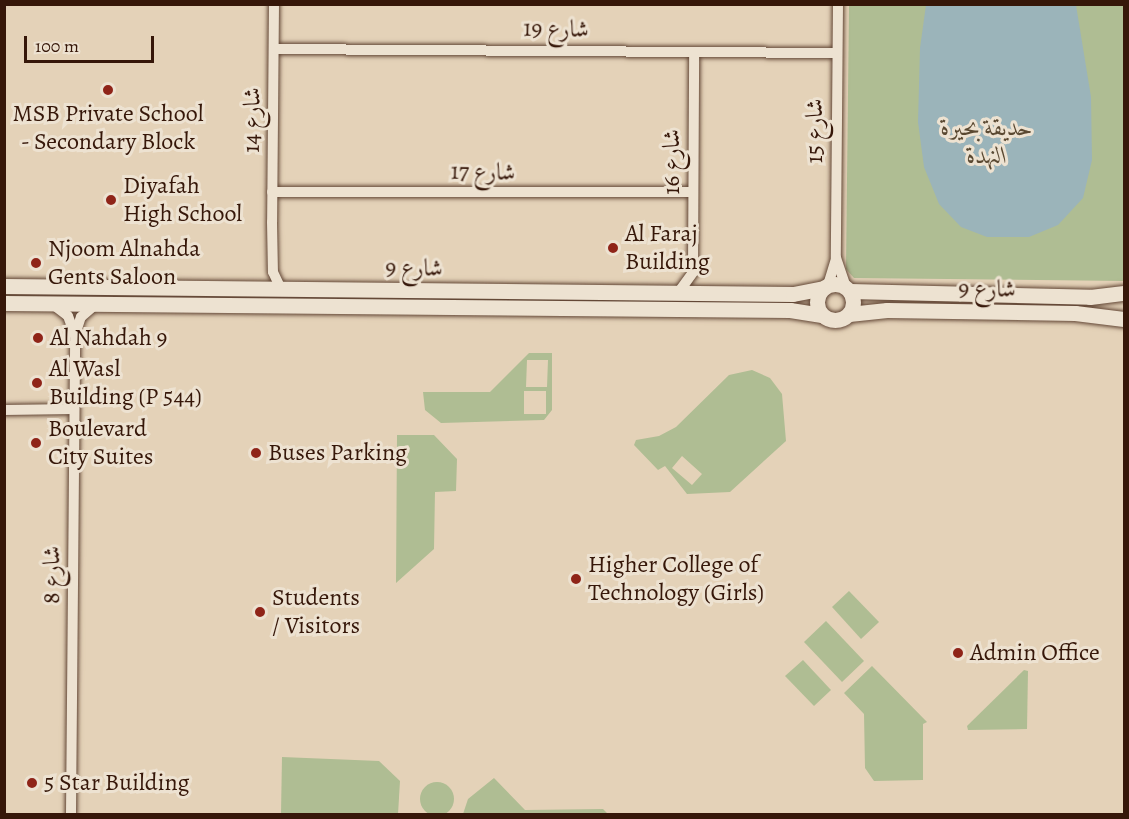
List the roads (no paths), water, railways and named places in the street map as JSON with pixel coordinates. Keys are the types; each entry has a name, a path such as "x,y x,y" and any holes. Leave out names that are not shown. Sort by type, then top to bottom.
{"street":[{"name":"شارع 14","path":"274,4 273,272 281,289"},
{"name":"شارع 15","path":"826,287 836,258 838,4"},
{"name":"شارع 19","path":"275,48 694,53 837,52"},
{"name":"شارع 16","path":"693,272 694,53"},
{"name":"شارع 17","path":"272,192 693,192"},
{"name":"شارع 15","path":"836,258 848,289"},
{"path":"264,288 273,272"},
{"path":"678,292 693,272 705,292"},
{"name":"شارع 9","path":"4,286 801,294 826,287"},
{"path":"826,287 848,289 854,303 849,314 833,320 822,315 817,298 826,287"},
{"name":"شارع 9","path":"848,289 1090,297 1125,293"},
{"path":"561,308 573,300 623,292"},
{"name":"شارع 9","path":"4,303 790,310 822,315"},
{"path":"51,303 68,316 75,335"},
{"name":"شارع 8","path":"71,814 75,335 81,317 97,303"},
{"name":"شارع 9","path":"849,314 887,310 1075,313 1125,319"},
{"path":"4,410 74,409"}],"water":[{"path":"926,5 1076,5 1091,97 1092,160 1083,198 1058,225 1029,237 987,237 961,227 939,204 924,167 918,122 920,48"}],"place":[{"name":"MSB Private School - Secondary Block","path":"108,90"},
{"name":"Diyafah High School","path":"111,200"},
{"name":"Al Faraj Building","path":"613,248"},
{"name":"Njoom Alnahda Gents Saloon","path":"36,263"},
{"name":"Al Nahdah 9","path":"38,338"},
{"name":"Al Wasl Building (P 544)","path":"37,383"},
{"name":"Boulevard City Suites","path":"36,443"},
{"name":"Buses Parking","path":"256,453"},
{"name":"Higher College of Technology (Girls)","path":"576,579"},
{"name":"Students / Visitors","path":"260,612"},
{"name":"Admin Office","path":"958,653"},
{"name":"5 Star Building","path":"32,783"}],"park label":[{"name":"حديقة بحيرة النهدة","path":"987,142"}]}
